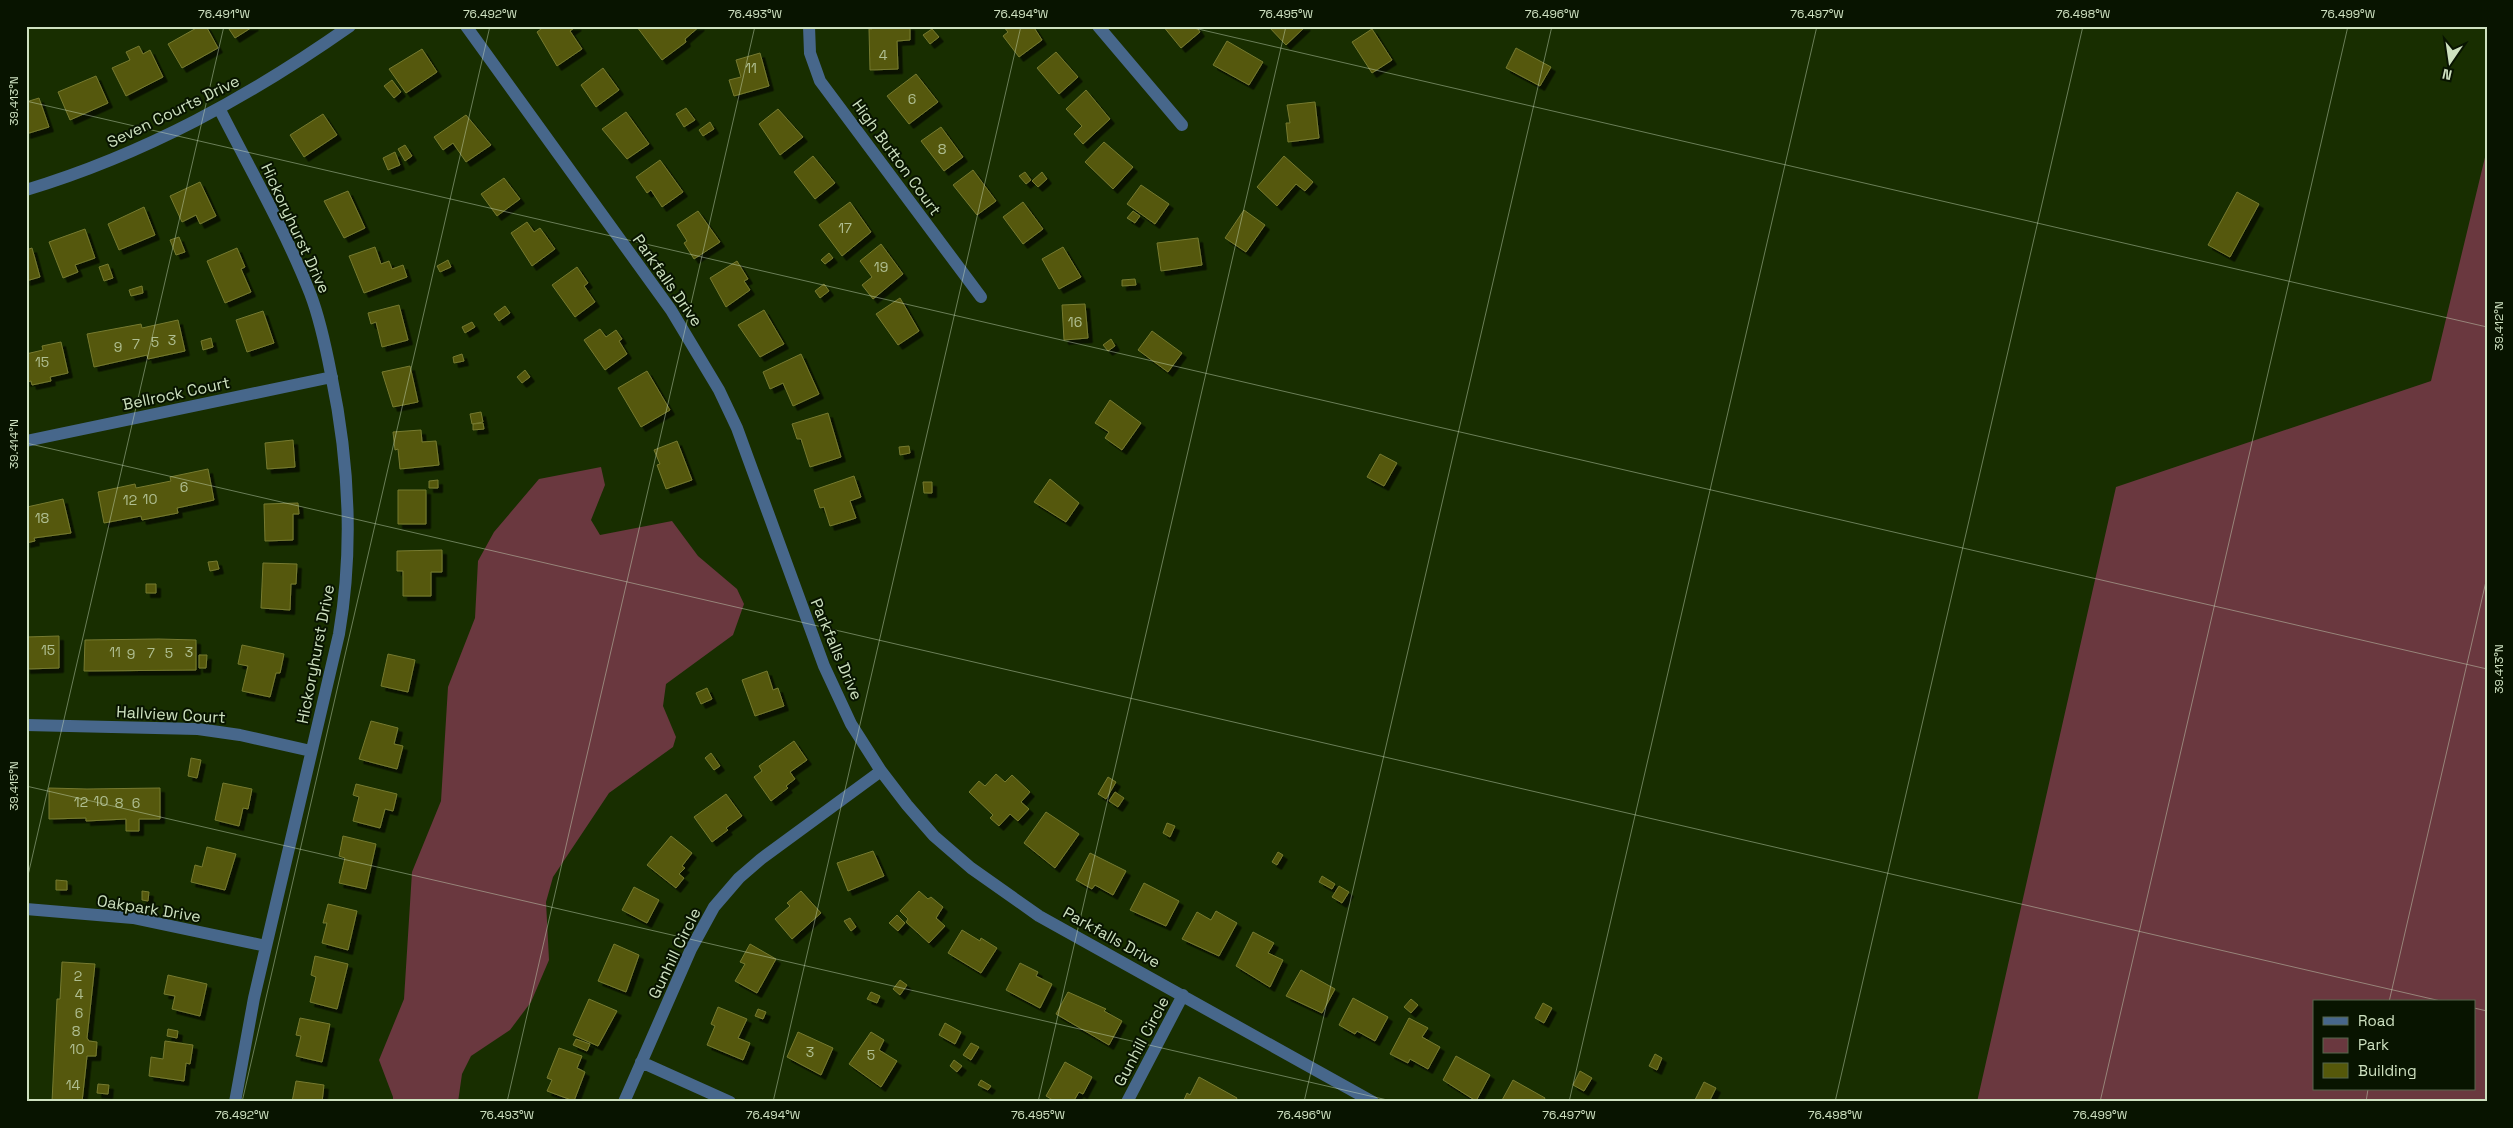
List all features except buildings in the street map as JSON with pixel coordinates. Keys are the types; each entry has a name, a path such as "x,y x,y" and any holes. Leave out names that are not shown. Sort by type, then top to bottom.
{"street":[{"name":"Seven Courts Drive","path":"26,190 146,146 220,110 300,62 350,26"},
{"name":"Parkfalls Drive","path":"466,26 671,310 719,390 737,428 824,666 851,724 881,771 934,836 971,868 1039,916 1184,995 1373,1102"},
{"name":"High Button Court","path":"809,26 810,53 820,81 981,297"},
{"path":"1098,26 1182,125"},
{"name":"Hickoryhurst Drive","path":"220,110 287,240 311,295 338,402 347,486 348,554 345,595 339,634 254,998 235,1102"},
{"name":"Bellrock Court","path":"26,441 332,377"},
{"name":"Hallview Court","path":"26,725 212,731 311,751"},
{"name":"Gunhill Circle","path":"624,1102 702,927 725,893 761,859 881,771"},
{"name":"Oakpark Drive","path":"26,909 133,918 266,946"},
{"name":"Gunhill Circle","path":"1127,1102 1184,995"},
{"path":"641,1062 730,1102"}],"green space":[{"path":"2487,149 2487,1102 1977,1102 2116,487 2431,381"},
{"path":"601,467 605,485 591,520 600,535 672,521 698,556 737,589 744,604 733,635 666,684 663,706 676,737 673,747 609,793 553,877 546,902 549,960 531,1002 510,1030 471,1056 462,1074 458,1102 393,1102 393,1097 379,1060 404,999 412,872 441,801 448,687 475,618 478,561 494,532 539,479"}]}
